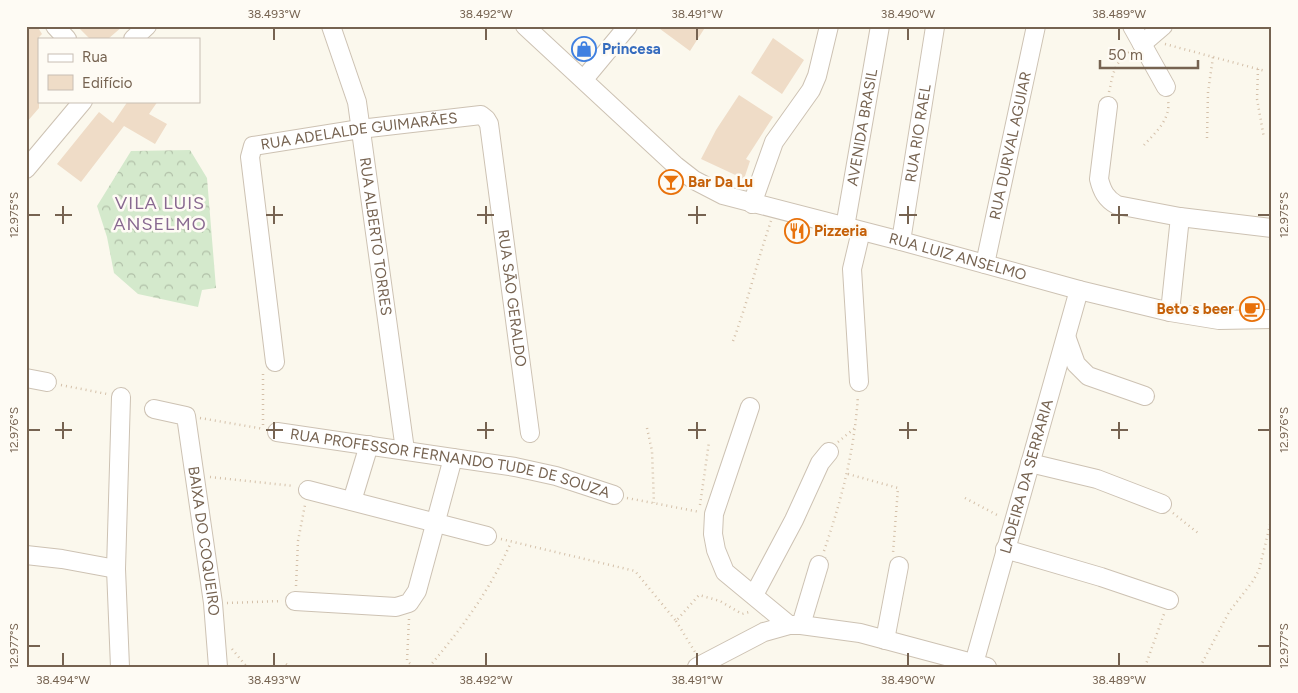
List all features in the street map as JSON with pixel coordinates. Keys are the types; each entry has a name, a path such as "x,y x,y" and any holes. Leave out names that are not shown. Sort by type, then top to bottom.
{"street":[{"path":"55,26 66,38"},
{"path":"134,38 147,26"},
{"name":"RUA ALBERTO TORRES","path":"331,26 357,102 405,450"},
{"name":"RUA LUIZ ANSELMO","path":"525,26 694,180 723,195 1079,290 1170,312 1219,320 1272,319"},
{"path":"584,79 628,26"},
{"path":"752,204 774,142 811,90 817,76 830,26"},
{"name":"AVENIDA BRASIL","path":"859,382 852,269 853,229 880,26"},
{"name":"RUA DURVAL AGUIAR","path":"985,264 1036,26"},
{"path":"1132,26 1146,41 1166,87"},
{"path":"1146,41 1162,26"},
{"name":"RUA RIO RAEL","path":"901,241 935,27"},
{"path":"26,169 81,102"},
{"path":"1108,106 1099,179 1102,191 1109,201 1118,205 1180,217 1272,228"},
{"name":"RUA ADELALDE GUIMARÃES","path":"275,362 250,151 253,146 259,143 473,114"},
{"name":"RUA SĀO GERALDO","path":"473,114 486,119 489,124 530,433"},
{"path":"1170,312 1180,217"},
{"name":"LADEIRA DA SERRARIA","path":"978,666 1005,549 1067,339 1079,290"},
{"path":"1067,339 1076,364 1088,376 1145,396"},
{"path":"26,378 47,382"},
{"path":"120,667 116,568 121,397"},
{"path":"750,408 707,513 720,564 725,572 795,625"},
{"path":"154,409 186,416"},
{"name":"BAIXA DO COQUEIRO","path":"186,416 213,604 218,667"},
{"name":"RUA PROFESSOR FERNANDO TUDE DE SOUZA","path":"270,430 523,469 614,495"},
{"path":"352,501 369,445"},
{"path":"760,600 820,464 829,452"},
{"path":"295,601 402,605 417,591 453,458"},
{"path":"1030,463 1097,479 1152,498 1162,504"},
{"path":"308,490 487,536"},
{"path":"1005,549 1169,600"},
{"path":"26,555 116,568"},
{"path":"795,625 819,565"},
{"path":"884,640 899,566"},
{"path":"699,665 764,632 795,625 838,629 978,666"}],"path":[{"path":"1108,106 1114,69 1120,58 1146,41 1265,71"},
{"path":"1207,138 1208,92 1213,57"},
{"path":"1258,69 1257,100 1264,138"},
{"path":"1144,145 1162,127 1169,104 1166,87"},
{"path":"733,341 748,302 750,282 775,210"},
{"path":"186,416 270,430 263,374 275,362"},
{"path":"47,382 121,397"},
{"path":"819,565 848,474 856,427 859,382"},
{"path":"829,452 856,427"},
{"path":"647,428 652,451 654,504"},
{"path":"707,513 709,442"},
{"path":"848,474 898,488 892,553 899,566"},
{"path":"196,476 245,480 308,490 298,541 295,601 213,604"},
{"name":"RUA PROFESSOR FERNANDO TUDE DE SOUZA","path":"614,495 707,513"},
{"path":"965,498 1013,523"},
{"path":"1162,504 1198,533"},
{"path":"1200,667 1229,612 1253,581 1259,570 1272,517"},
{"path":"487,536 635,571 676,621 699,665"},
{"path":"428,667 482,597 501,566 511,542"},
{"path":"676,621 700,595 720,601 742,614 760,600"},
{"path":"1146,667 1169,600"},
{"path":"402,605 407,660 414,667"},
{"path":"286,664 290,667"}],"green space":[{"path":"190,150 207,178 216,288 202,290 198,307 138,294 114,273 107,237 97,206 131,151"}],"building":[{"path":"31,26 37,26 42,34 38,38 39,108 26,123 26,31"},
{"path":"77,26 123,26 109,38 89,38"},
{"path":"656,26 706,26 690,51"},
{"path":"773,38 804,60 782,94 751,73"},
{"path":"739,95 773,117 746,159 750,161 744,179 701,159 716,130"},
{"path":"127,102 157,102 149,114 167,124 155,144 124,126 81,182 57,164 99,112 113,123"}],"place":[{"name":"Princesa","path":"584,49"},
{"name":"Bar Da Lu","path":"671,182"},
{"name":"Pizzeria","path":"797,231"},
{"name":"Beto s beer","path":"1252,309"}],"district":[{"name":"VILA LUIS ANSELMO","path":"160,213"}]}
